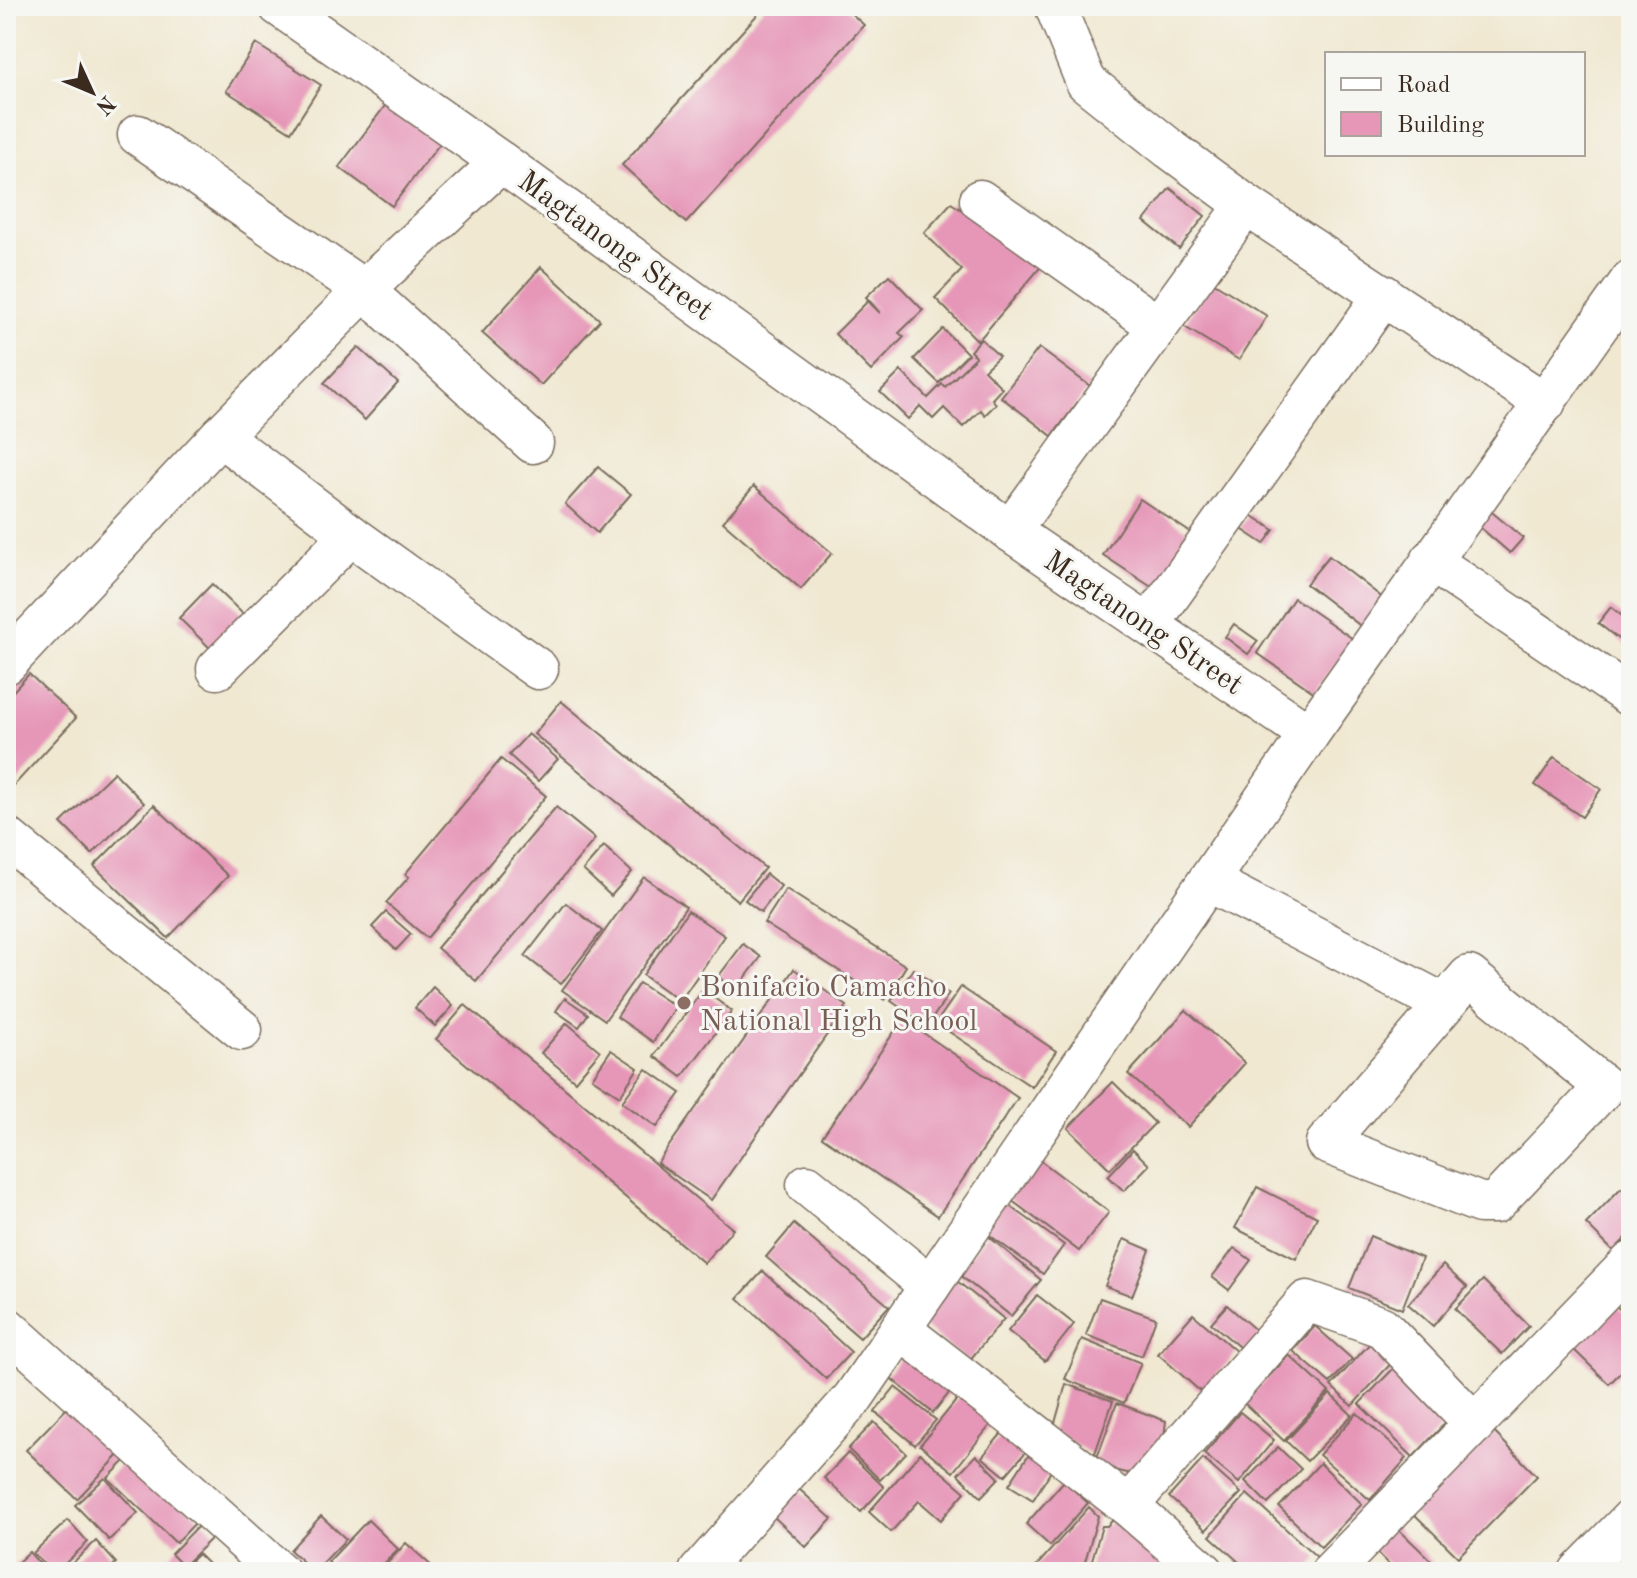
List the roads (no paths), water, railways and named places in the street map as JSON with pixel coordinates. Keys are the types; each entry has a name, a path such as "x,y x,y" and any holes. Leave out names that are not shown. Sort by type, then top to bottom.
{"street":[{"path":"279,6 501,162"},
{"path":"1055,6 1086,82 1246,205 1545,403"},
{"path":"138,135 364,290 533,443"},
{"name":"Magtanong Street","path":"6,664 220,436 364,290 501,162 1010,531 1309,734"},
{"path":"980,200 1158,326"},
{"path":"1010,531 1246,205"},
{"path":"699,1572 853,1398 1309,734 1631,280"},
{"path":"1149,625 1384,295"},
{"path":"220,436 351,535 538,669"},
{"path":"217,669 351,535"},
{"path":"1431,561 1631,697"},
{"path":"6,837 242,1030"},
{"path":"1208,881 1444,1004"},
{"path":"1469,976 1605,1087 1495,1203 1480,1203 1326,1143 1444,1004 1469,976"},
{"path":"807,1185 930,1286"},
{"path":"1331,1572 1631,1262"},
{"path":"1128,1506 1307,1301 1382,1327 1475,1424"},
{"path":"6,1327 279,1572"},
{"path":"900,1329 1128,1506 1204,1572"},
{"path":"1579,1572 1631,1519"}],"place":[{"name":"Bonifacio Camacho National High School","path":"684,1003"}]}
